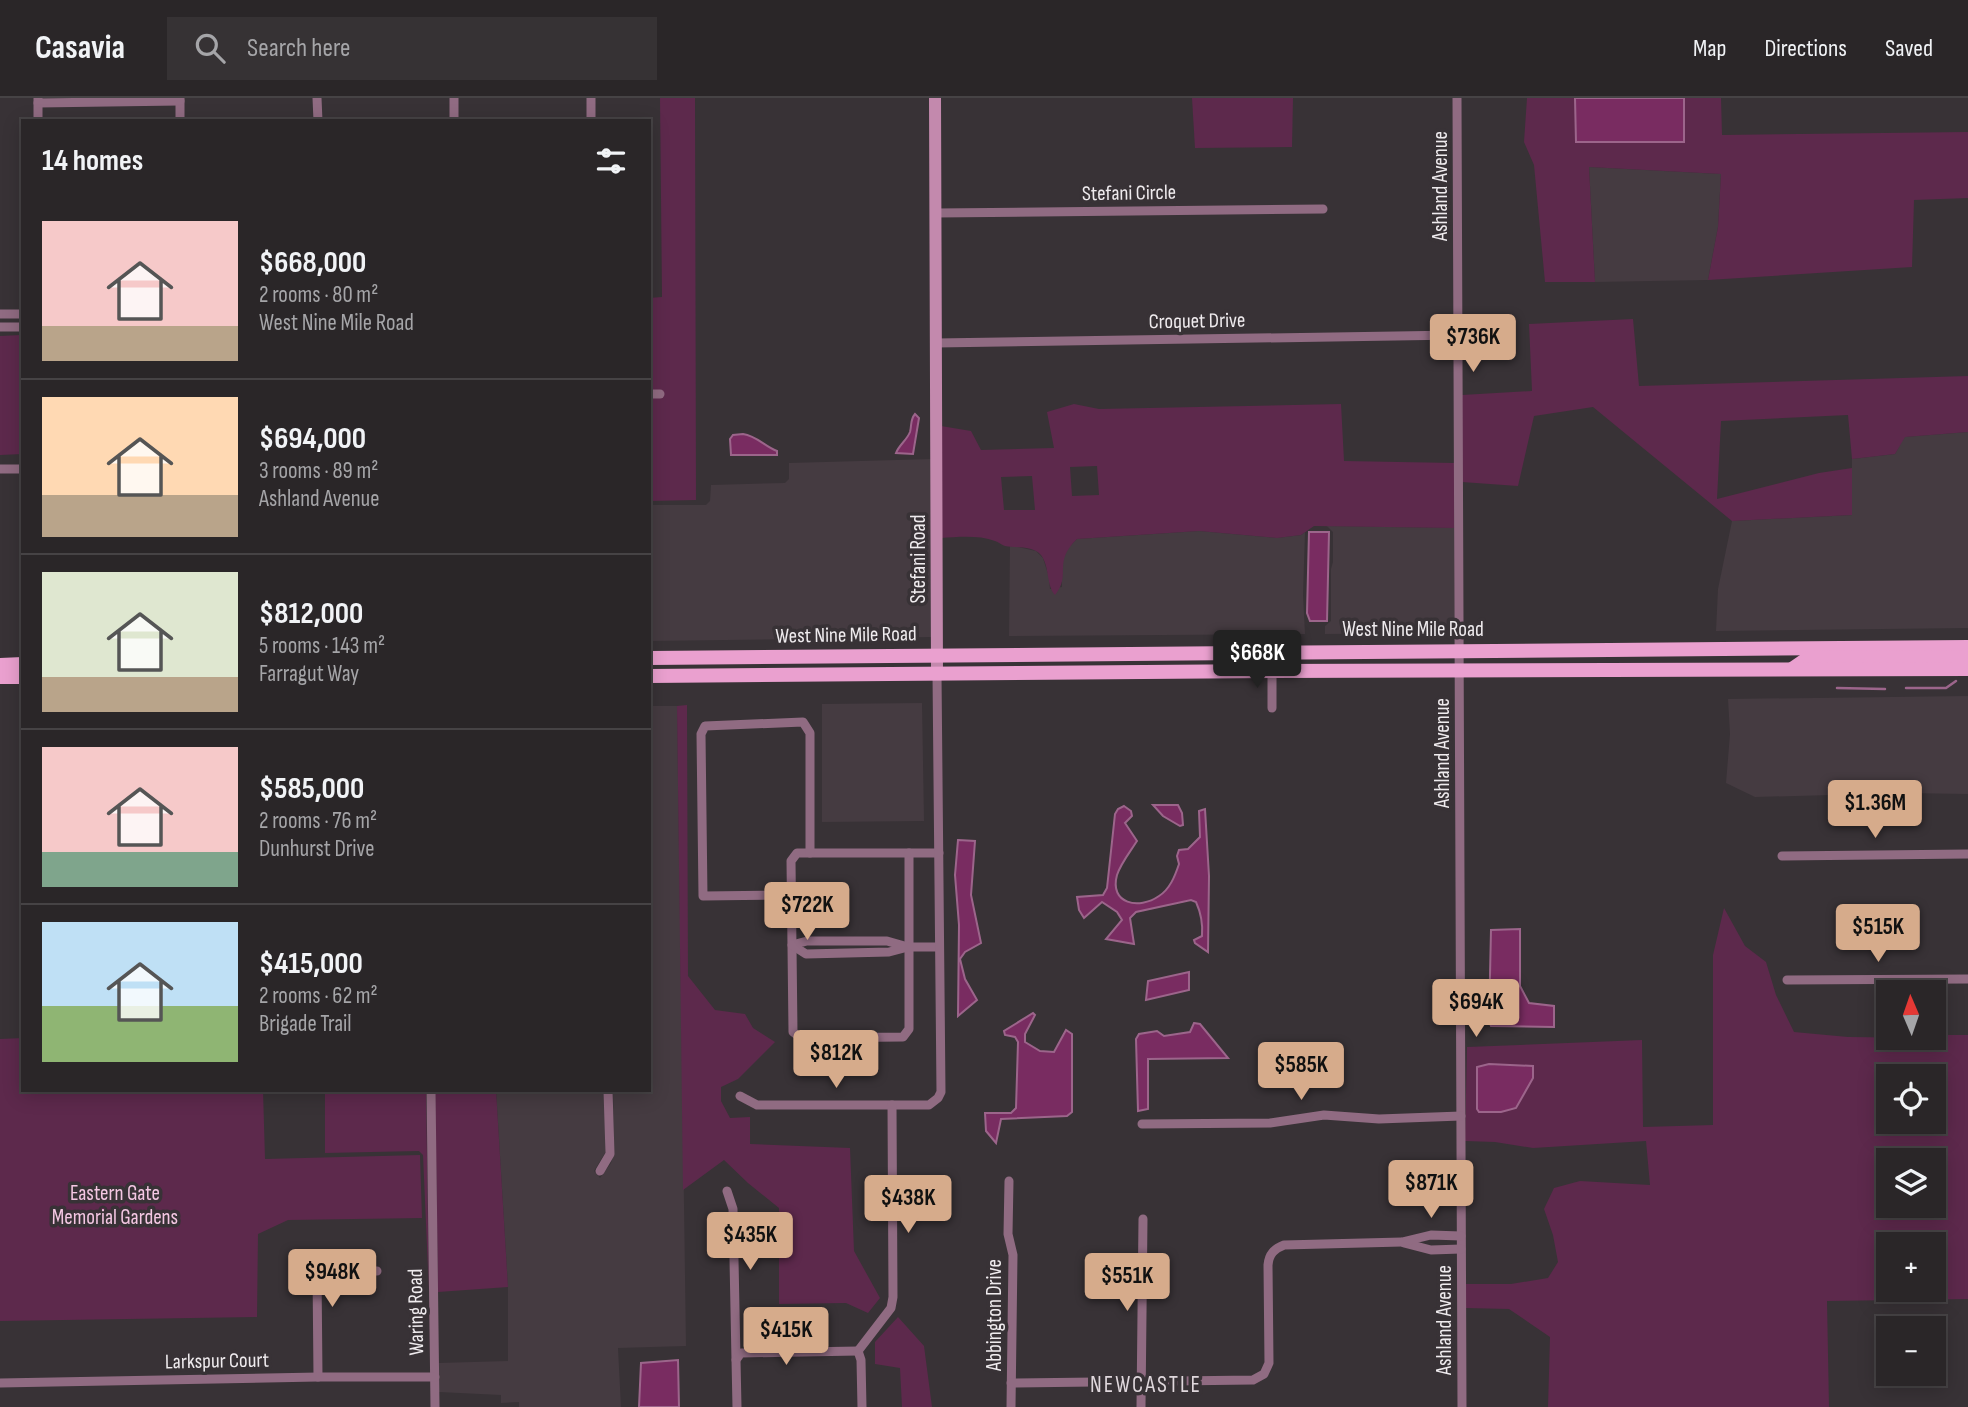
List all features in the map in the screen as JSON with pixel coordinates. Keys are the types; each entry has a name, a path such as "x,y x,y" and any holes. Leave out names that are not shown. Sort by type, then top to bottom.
{"main road":[{"name":"West Nine Mile Road","path":"651,658 1968,647"},
{"path":"1459,670 1471,660 1620,658 1651,648"},
{"path":"1272,670 1299,661 1452,659 1459,650"},
{"path":"937,674 942,668 957,663 1107,662 1123,653"},
{"path":"754,675 765,668 927,663 937,655"},
{"path":"1791,669 1808,658 1968,657"},
{"path":"0,664 21,664"},
{"name":"West Nine Mile Road","path":"651,676 1272,670 1968,669"},
{"path":"0,677 21,677"},
{"path":"0,686 21,686"}],"street":[{"path":"317,98 317,119"},
{"path":"454,98 454,119"},
{"path":"591,98 591,119"},
{"name":"Stefani Road","path":"892,1105 929,1105 941,1092 935,98"},
{"name":"Ashland Avenue","path":"1457,98 1462,1407"},
{"path":"38,119 38,101 180,100 180,119"},
{"name":"Stefani Circle","path":"936,213 1323,209"},
{"path":"0,314 21,314"},
{"path":"0,327 21,327"},
{"name":"Croquet Drive","path":"936,343 1458,335"},
{"path":"651,394 660,394"},
{"path":"0,469 21,469"},
{"path":"1272,670 1272,708"},
{"path":"791,895 703,896 701,734 705,726 803,722 810,733 810,853"},
{"path":"909,853 909,1029 903,1037 800,1038 793,1032 790,861 797,853 909,853 939,853"},
{"path":"1782,856 1968,854"},
{"path":"792,945 807,941 887,941 908,947 939,947"},
{"path":"1787,980 1968,979"},
{"name":"Waring Road","path":"431,1092 435,1407"},
{"path":"600,1171 610,1154 608,1092"},
{"path":"740,1096 757,1105 892,1105 893,1297 891,1308 860,1355 862,1407"},
{"path":"1142,1124 1270,1123 1324,1115 1379,1119 1461,1116"},
{"name":"Abbington Drive","path":"1009,1181 1008,1234 1013,1255 1010,1407"},
{"path":"727,1191 733,1209 737,1407"},
{"path":"1141,1407 1143,1219"},
{"path":"1011,1383 1249,1381 1264,1374 1269,1363 1268,1265 1272,1252 1277,1248 1283,1245 1402,1242 1431,1235 1461,1236"},
{"path":"1402,1242 1431,1250 1461,1248"},
{"path":"318,1377 317,1272 377,1271"},
{"path":"736,1360 741,1353 860,1355"},
{"name":"Larkspur Court","path":"0,1383 435,1377"}],"shaded area":[{"path":"1575,98 1684,98 1684,142 1576,142"},
{"path":"1589,167 1721,174 1718,227 1708,280 1595,282"},
{"path":"915,414 919,418 913,454 896,453 909,435"},
{"path":"1968,432 1968,628 1716,631 1718,589 1732,521 1852,515 1852,459 1895,454 1904,437"},
{"path":"743,434 777,451 777,455 731,455 730,439 733,435"},
{"path":"932,459 933,637 651,641 651,505 706,505 710,501 711,485 785,483 789,479 789,463"},
{"path":"1327,526 1454,528 1454,633 1325,634 1325,626 1331,621 1333,562 1333,532"},
{"path":"1199,531 1277,538 1305,532 1305,634 1009,636 1010,545 1036,551 1043,558 1050,589 1062,587 1062,560 1077,539"},
{"path":"1309,532 1329,532 1327,621 1310,621 1307,613"},
{"path":"1968,696 1968,794 1755,797 1726,783 1730,734 1728,699"},
{"path":"922,703 924,821 822,822 822,704"},
{"path":"651,706 677,706 686,1346 618,1348 621,1407 519,1407 519,1402 501,1403 501,1395 439,1392 439,1363 508,1361 508,1287 496,1092 604,1092 605,1153 594,1171 600,1178 614,1154 613,1092 651,1092"},
{"path":"1153,805 1178,805 1183,825 1180,826 1163,816"},
{"path":"1124,806 1131,811 1132,816 1125,823 1137,841 1121,866 1116,885 1121,898 1135,903 1151,900 1169,886 1179,864 1179,850 1188,849 1200,837 1199,811 1205,809 1209,876 1208,952 1194,940 1202,936 1202,927 1198,906 1191,900 1136,912 1130,918 1134,944 1106,939 1122,920 1117,912 1102,902 1084,918 1079,910 1077,897 1103,895 1107,888 1115,814"},
{"path":"958,840 975,841 971,895 981,943 965,952 960,959 965,979 977,1000 958,1016 959,925 955,875"},
{"path":"1520,929 1520,986 1529,1003 1554,1006 1554,1027 1491,1026 1489,1021 1491,930"},
{"path":"1189,972 1189,990 1146,1000 1148,981"},
{"path":"1033,1013 1035,1015 1025,1034 1025,1042 1040,1051 1054,1052 1066,1030 1072,1034 1072,1112 1067,1116 1001,1119 996,1143 986,1131 985,1113 1011,1113 1016,1108 1018,1042 1015,1037 1005,1035 1004,1031"},
{"path":"1194,1023 1200,1024 1228,1058 1148,1059 1148,1109 1138,1111 1136,1039 1139,1034 1157,1031 1164,1036 1190,1032"},
{"path":"1489,1064 1533,1066 1533,1078 1516,1108 1501,1112 1479,1112 1477,1109 1477,1067"},
{"path":"678,1360 679,1407 639,1407 641,1363"}],"green space":[{"path":"660,98 695,98 696,500 651,501 651,298 662,297"},
{"path":"1192,98 1293,98 1292,147 1195,148"},
{"path":"1527,98 1721,98 1722,135 1968,132 1968,198 1914,200 1912,267 1708,280 1718,227 1721,174 1589,167 1595,282 1545,282 1534,165 1524,142"},
{"path":"1633,319 1639,386 1968,376 1968,432 1905,437 1895,454 1852,459 1848,415 1721,421 1717,499 1819,473 1852,468 1852,515 1732,521 1593,407 1534,416 1518,486 1462,482 1462,395 1532,391 1529,324"},
{"path":"21,335 21,454 0,455 0,336"},
{"path":"1074,404 1099,409 1341,404 1344,461 1454,463 1454,528 1314,526 1301,535 1277,538 1199,531 1077,539 1065,555 1062,581 1055,595 1044,560 1034,550 1005,546 982,538 941,538 941,426 971,431 981,450 1054,448 1047,412","holes":["1097,466 1099,495 1072,496 1070,467","1032,476 1035,510 1004,510 1001,477"]},
{"path":"687,705 688,976 715,1010 745,1014 753,1028 775,1042 738,1079 721,1087 721,1101 730,1118 750,1117 750,1144 850,1148 854,1251 880,1298 868,1313 846,1303 779,1304 779,1208 724,1160 683,1190 677,706"},
{"path":"1724,908 1745,946 1766,962 1776,995 1794,1032 1876,1037 1876,1050 1946,1050 1946,1035 1968,1035 1968,1299 1946,1299 1946,1232 1876,1232 1876,1300 1827,1301 1829,1407 1548,1407 1550,1337 1509,1309 1466,1308 1466,1284 1511,1284 1548,1278 1558,1262 1544,1209 1554,1188 1580,1181 1650,1185 1646,1141 1533,1148 1465,1141 1467,1047 1642,1040 1643,1127 1713,1125 1713,955"},
{"name":"Eastern Gate Memorial Gardens","path":"21,1038 21,1092 263,1092 265,1159 420,1155 422,1218 288,1220 258,1234 257,1317 0,1321 0,1039"},
{"path":"325,1092 426,1092 429,1292 423,1155 419,1151 325,1153"},
{"path":"435,1092 496,1092 508,1287 438,1292"},
{"path":"898,1317 924,1346 932,1407 902,1407 900,1368 875,1364 875,1342"}],"waterway":[{"path":"1906,688 1946,688 1956,681"},
{"path":"1837,688 1885,689"}],"district":[{"name":"NEWCASTLE","path":"1146,1385"}]}
